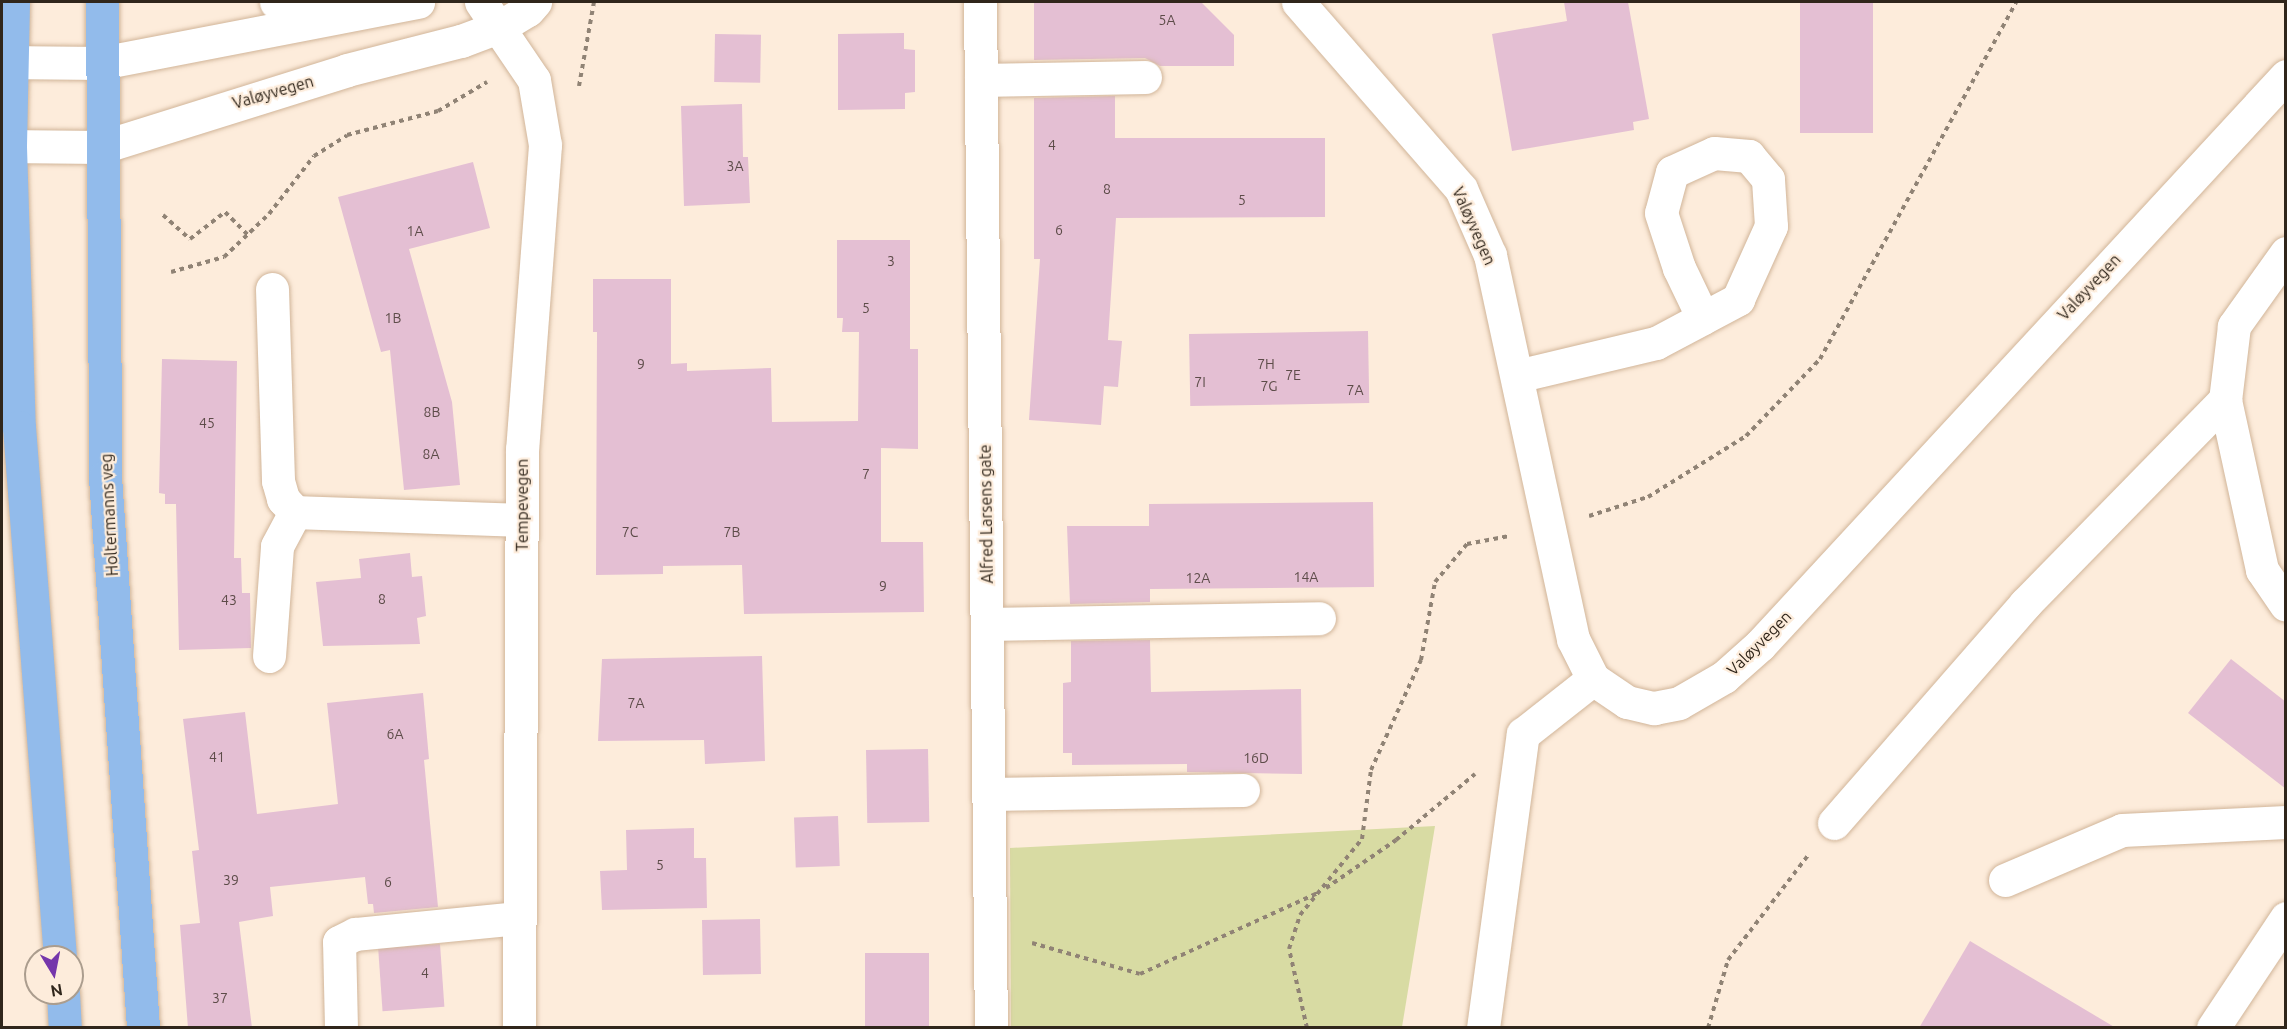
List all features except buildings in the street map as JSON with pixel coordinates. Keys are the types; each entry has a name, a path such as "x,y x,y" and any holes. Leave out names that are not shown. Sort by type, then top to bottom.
{"main road":[{"path":"14,2 6,61 6,146 22,499 59,945"},
{"name":"Holtermanns veg","path":"102,2 105,477 143,1028"},
{"path":"64,1005 65,1028"}],"street":[{"path":"276,2 366,11"},
{"path":"6,61 101,63 418,2"},
{"name":"Valøyvegen","path":"6,146 102,147 212,110 461,41 491,14 528,10 535,2"},
{"name":"Alfred Larsens gate","path":"980,2 991,1028"},
{"name":"Valøyvegen","path":"1298,2 1461,189 1490,255 1573,639 1593,679 1628,702 1654,708 1679,703 1724,677 1760,645 2286,76"},
{"name":"Tempevegen","path":"491,14 534,80 545,146 525,387 521,520 517,918 519,1028"},
{"path":"981,80 1145,77"},
{"path":"1517,376 1656,343 1703,318 1738,299 1771,226 1768,179 1749,156 1714,153 1672,172 1661,213 1679,268 1703,318"},
{"path":"2286,253 2234,326 2225,400 2262,570 2286,605"},
{"path":"272,289 278,481 283,499 295,512 521,520"},
{"path":"1834,823 2025,604 2225,400"},
{"path":"270,656 277,546 295,512"},
{"path":"988,624 1320,618"},
{"path":"1483,1028 1523,734 1593,679"},
{"path":"989,794 1243,790"},
{"path":"2005,880 2122,830 2286,822"},
{"path":"341,1028 339,942 355,934 517,918"},
{"path":"2213,1028 2286,918"}],"path":[{"path":"1307,1028 1289,950 1300,915 1322,891 1362,839 1371,770 1421,660 1435,582 1467,544 1550,528 1648,497 1736,442 1820,359 2016,2"},
{"path":"171,272 224,257 248,235 314,156 347,135 438,111 498,76"},
{"path":"162,214 190,240 225,212 248,235"},
{"path":"991,930 1140,974 1322,891 1396,840 1523,734"},
{"path":"1708,1028 1728,960 1834,823"}],"green space":[{"path":"1435,826 1402,1027 1011,1027 1010,848"}]}
